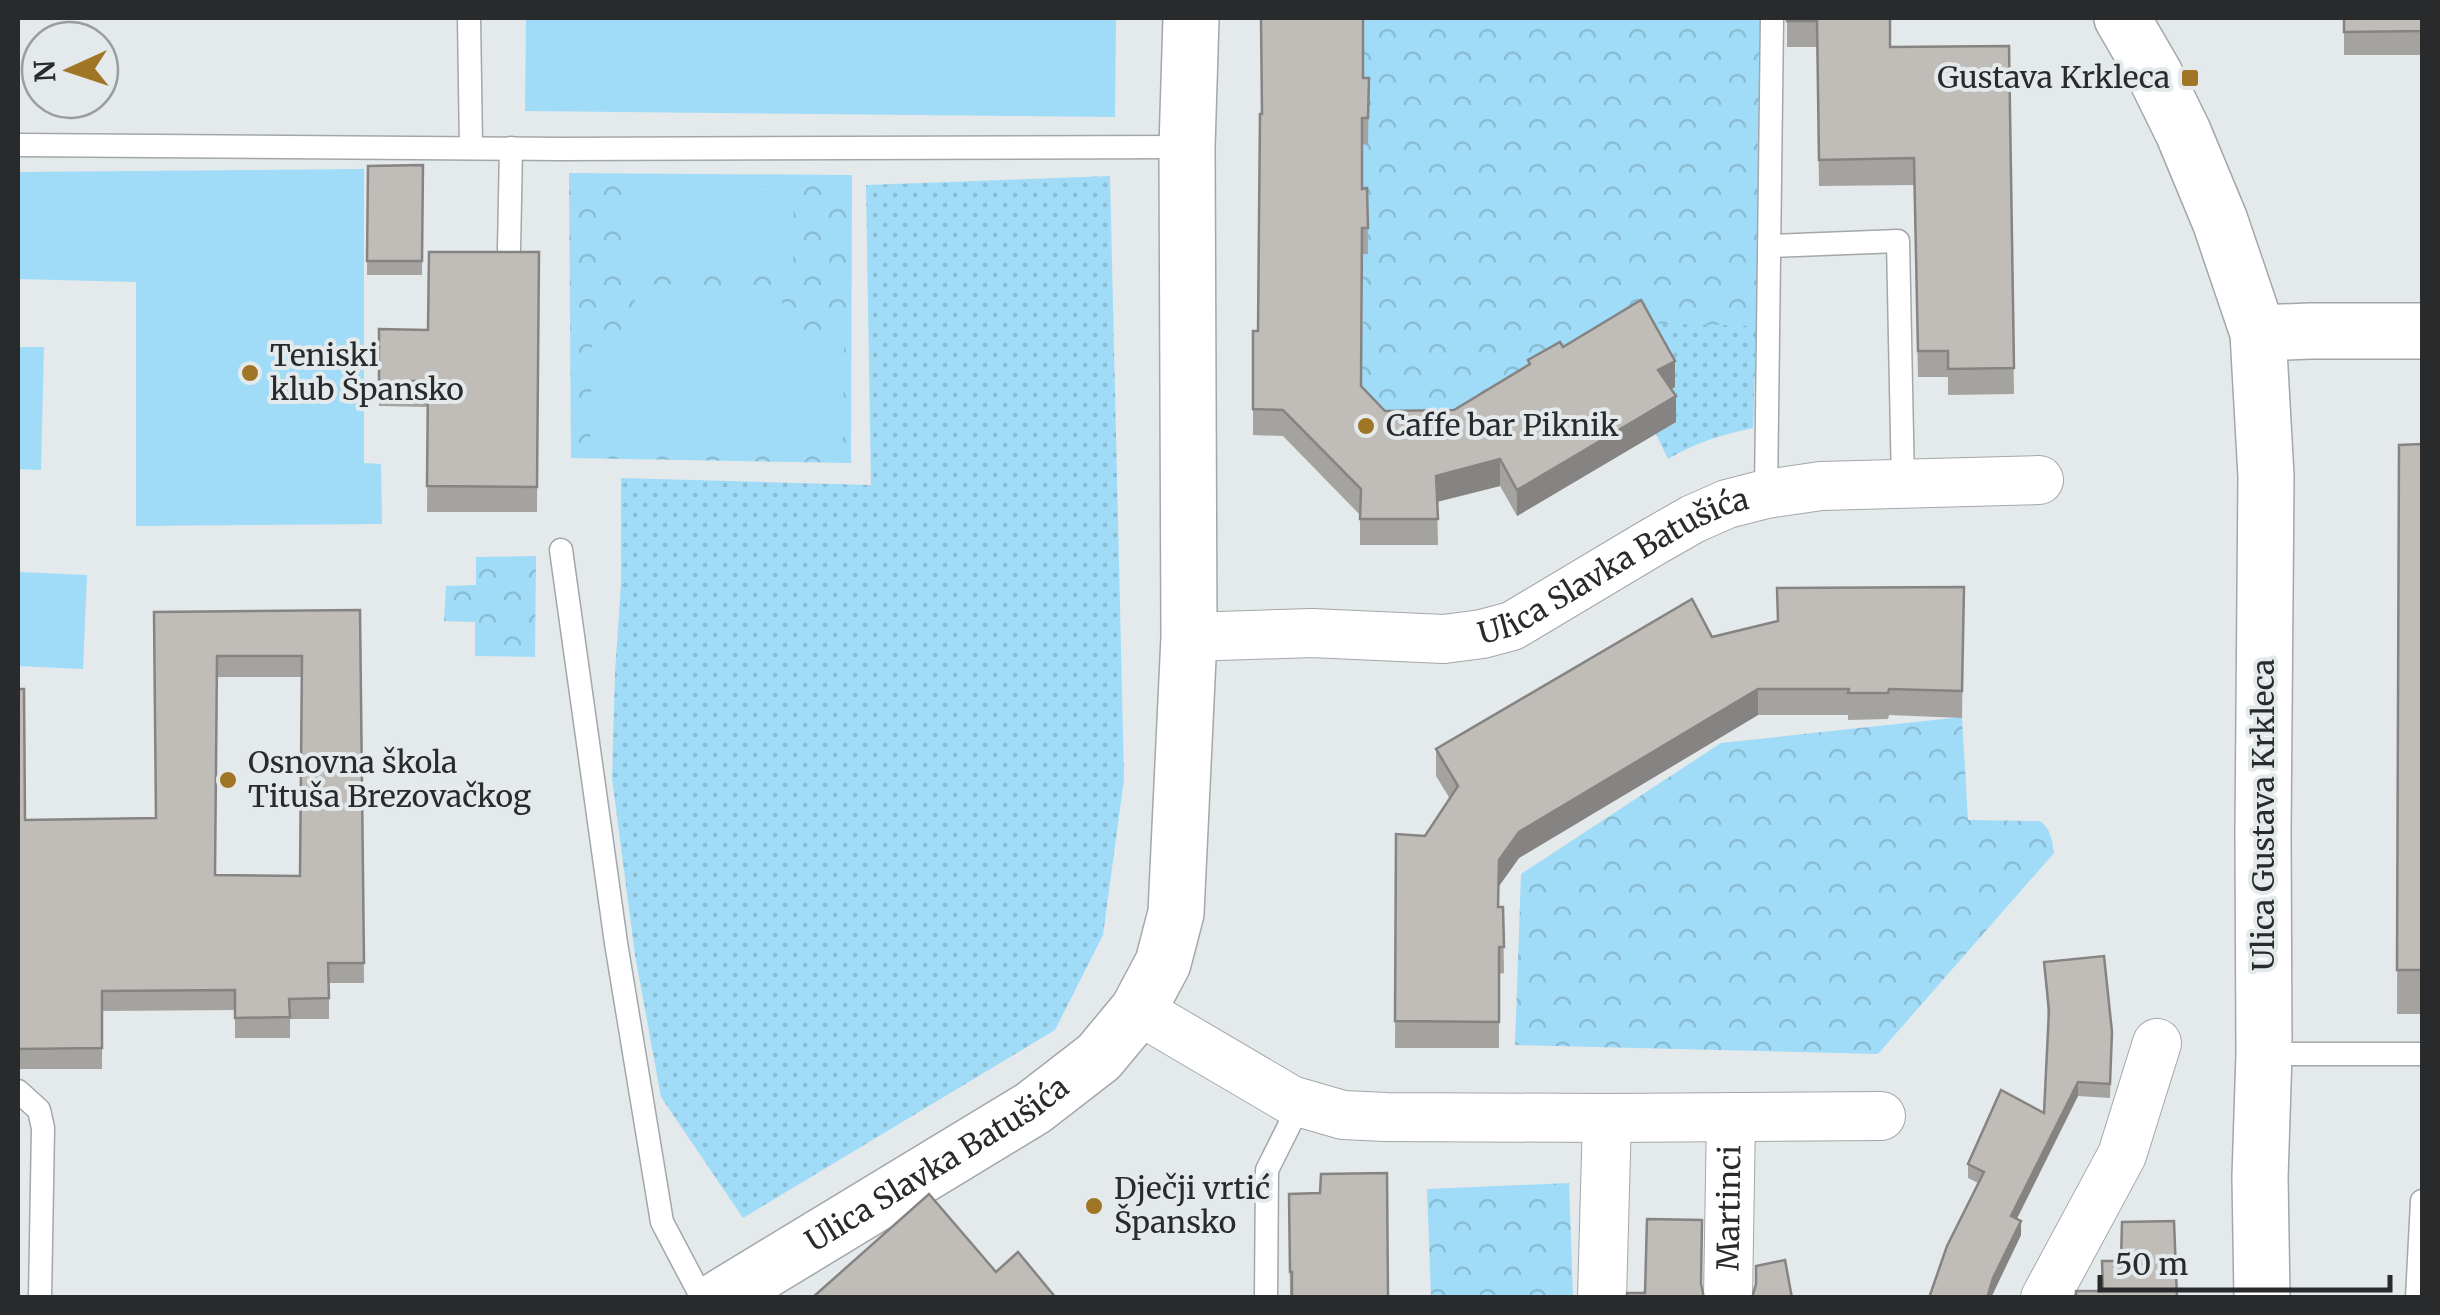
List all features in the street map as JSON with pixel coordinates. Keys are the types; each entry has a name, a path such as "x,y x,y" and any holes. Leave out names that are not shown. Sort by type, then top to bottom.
{"street":[{"name":"Ulica Slavka Batušića","path":"720,1298 1033,1108 1099,1057 1138,1010 1163,963 1176,913 1188,638 1187,147 1191,18"},
{"name":"Ulica Gustava Krkleca","path":"2122,18 2182,132 2220,221 2258,333 2266,476 2262,1298"},
{"path":"2258,333 2422,331"},
{"name":"Ulica Slavka Batušića","path":"1188,638 1312,633 1444,639 1482,634 1512,626 1693,519 1727,504 1821,486 2039,480"},
{"path":"1138,1010 1300,1104 1343,1114 1607,1118 1881,1116"},
{"path":"2044,1298 2122,1156 2157,1044"},
{"name":"Martinci","path":"1728,1298 1731,1117"},
{"path":"1602,1298 1607,1118"}],"lane":[{"path":"470,18 471,148"},
{"path":"1766,494 1772,18"},
{"path":"18,145 1187,147"},
{"path":"509,249 510,148"},
{"path":"1770,246 1898,240 1903,484"},
{"path":"561,550 616,942 662,1222 702,1298"},
{"path":"2264,1054 2422,1054"},
{"path":"18,1091 39,1110 43,1128 40,1298"},
{"path":"1266,1298 1267,1170 1300,1104"},
{"path":"2417,1298 2422,1202"}],"green space":[{"path":"526,18 1116,18 1115,117 525,111"},
{"path":"1359,18 1761,18 1756,326 1639,323 1468,428 1361,411 1358,326 1363,325 1362,254 1367,254 1362,215 1362,144 1368,144 1363,104 1364,33 1358,32"},
{"name":"Teniski klub Špansko","path":"364,169 364,463 381,464 382,524 136,526 136,282 18,279 18,172"},
{"path":"569,173 852,175 851,463 571,458"},
{"path":"1110,176 1124,779 1103,935 1055,1030 743,1218 661,1097 635,955 612,778 621,584 621,478 871,485 866,185"},
{"path":"629,185 794,187 793,274 627,271"},
{"path":"635,284 782,286 782,341 844,342 843,456 590,454 592,339 634,340"},
{"path":"1757,306 1753,428 1709,440 1668,459 1656,434 1676,422 1497,317"},
{"path":"18,347 44,347 41,470 18,469"},
{"path":"536,556 535,657 475,656 475,622 444,621 446,586 476,585 476,557"},
{"path":"18,572 87,575 83,669 18,666"},
{"path":"1962,717 1968,820 2040,821 2049,831 2054,853 1878,1054 1515,1045 1521,874 1721,743"},
{"path":"1569,1183 1573,1297 1431,1297 1427,1189"}],"building":[{"path":"1261,18 1363,18 1363,78 1369,78 1368,118 1362,118 1362,189 1367,188 1368,228 1362,228 1361,386 1385,411 1454,410 1530,364 1528,360 1560,342 1563,347 1641,300 1675,361 1658,370 1676,396 1517,490 1500,459 1436,476 1438,519 1360,519 1361,489 1283,410 1253,409 1253,331 1258,331"},
{"path":"1787,18 1890,18 1890,47 2009,46 2014,368 1948,369 1948,351 1918,351 1914,158 1819,160 1817,21"},
{"path":"2344,18 2422,18 2422,31 2344,32"},
{"path":"423,165 422,261 367,261 368,166"},
{"path":"429,252 539,252 537,487 427,486 428,381 379,381 379,329 428,330"},
{"path":"2422,444 2422,970 2397,970 2399,445"},
{"path":"1964,587 1962,691 1889,689 1888,693 1848,693 1849,689 1758,689 1519,832 1499,860 1498,907 1503,907 1504,947 1499,947 1499,1022 1395,1021 1396,834 1425,836 1458,786 1436,749 1692,599 1712,637 1778,621 1777,588"},
{"path":"360,610 364,963 328,963 329,998 289,999 290,1017 235,1018 235,990 102,991 102,1048 18,1049 18,689 24,689 25,820 156,818 154,612","holes":["217,656 302,656 300,876 215,875"]},
{"path":"2104,956 2112,1032 2110,1084 2078,1082 2011,1216 2021,1221 1987,1298 1929,1298 1947,1246 1984,1172 1968,1164 2001,1090 2044,1113 2049,1010 2044,962"},
{"path":"1387,1173 1388,1298 1292,1298 1289,1194 1320,1193 1321,1174"},
{"path":"929,1194 996,1272 1018,1252 1056,1298 812,1298"},
{"path":"1647,1219 1702,1220 1704,1298 1627,1298 1627,1293 1645,1293"},
{"path":"2174,1221 2177,1298 2076,1298 2076,1291 2103,1291 2102,1261 2121,1261 2122,1222"},
{"path":"1785,1260 1792,1298 1752,1298 1756,1266"}],"place":[{"name":"Gustava Krkleca","path":"2190,78"},
{"name":"Teniski klub Špansko","path":"250,373"},
{"name":"Caffe bar Piknik","path":"1366,426"},
{"name":"Osnovna škola Tituša Brezovačkog","path":"228,780"},
{"name":"Dječji vrtić Špansko","path":"1094,1206"}]}
